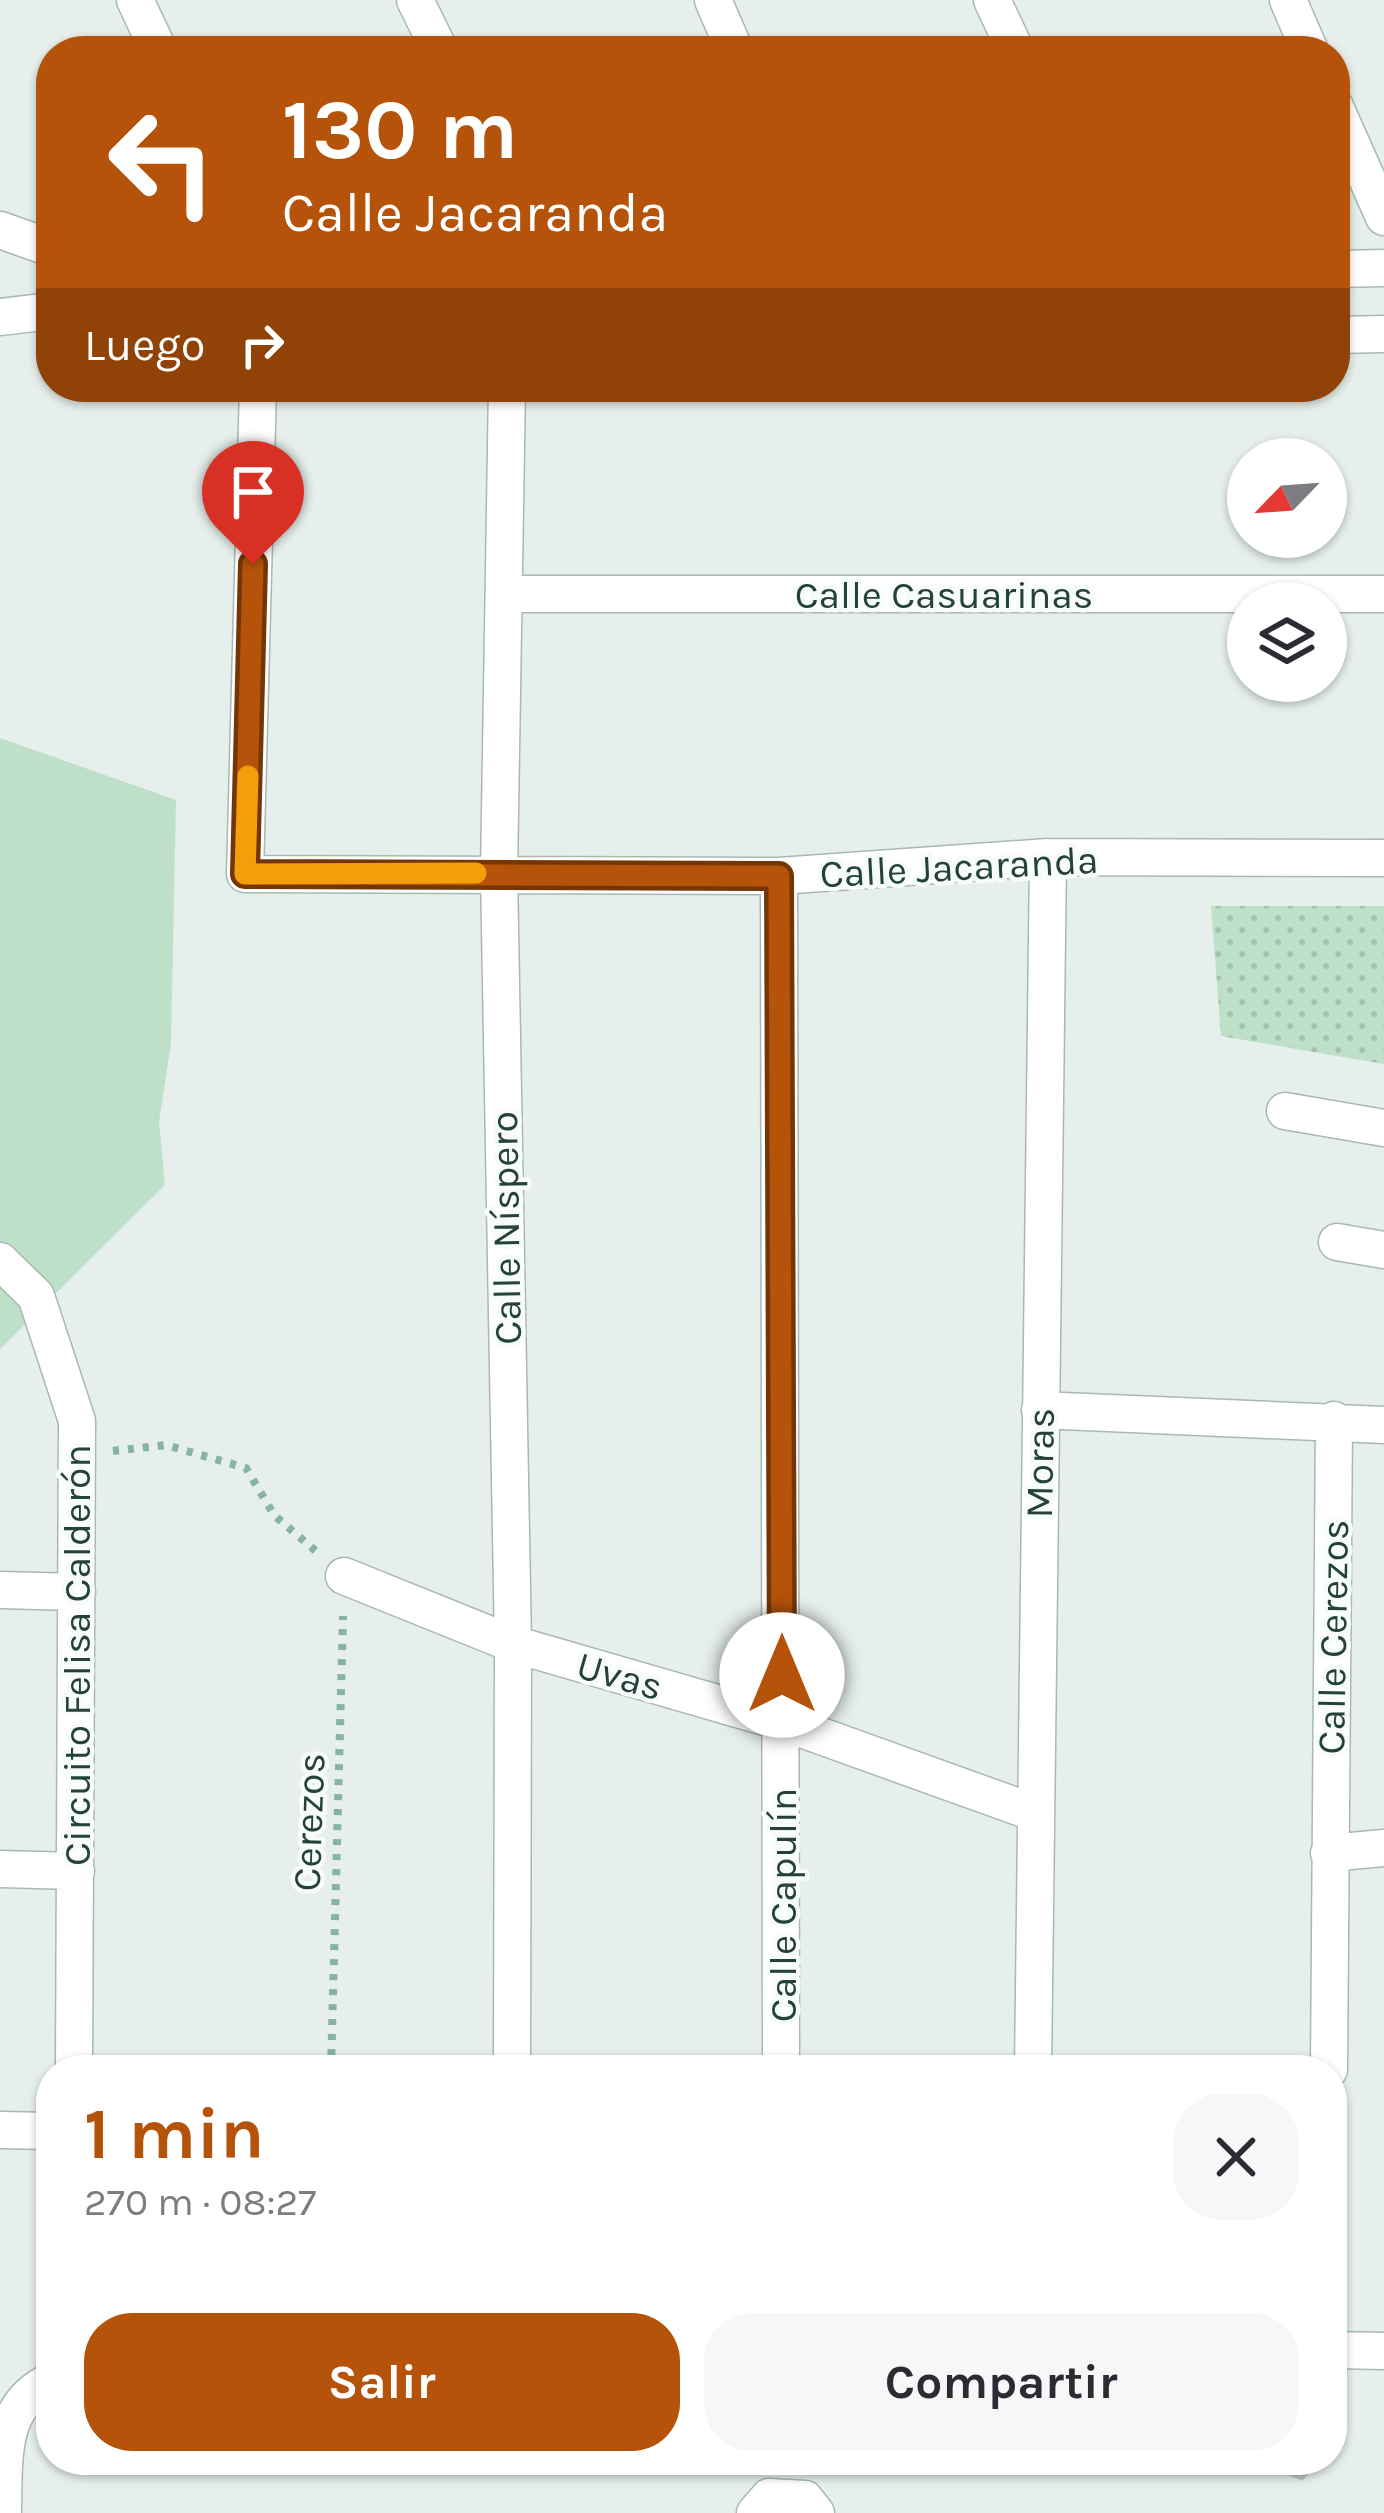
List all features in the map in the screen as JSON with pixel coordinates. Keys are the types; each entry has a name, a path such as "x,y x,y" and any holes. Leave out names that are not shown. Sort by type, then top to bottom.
{"street":[{"path":"135,0 153,36"},
{"path":"415,0 433,36"},
{"path":"713,0 729,36"},
{"path":"992,0 1009,36"},
{"path":"1288,0 1304,36"},
{"path":"1350,141 1384,217"},
{"path":"0,230 36,243"},
{"path":"1350,268 1384,268"},
{"path":"0,317 36,313"},
{"path":"1350,335 1384,334"},
{"name":"Calle Jacaranda","path":"258,402 245,874 779,876 1048,857 1384,857"},
{"name":"Calle Níspero","path":"507,402 499,873 513,1644 512,2055"},
{"name":"Calle Casuarinas","path":"505,594 1384,594"},
{"name":"Moras","path":"1033,2055 1048,857"},
{"name":"Calle Capulín","path":"779,876 781,2055"},
{"path":"1285,1111 1384,1128"},
{"path":"1337,1242 1384,1250"},
{"name":"Circuito Felisa Calderón","path":"0,1262 36,1296 76,1420 74,2055"},
{"path":"1040,1410 1384,1425"},
{"name":"Calle Cerezos","path":"1329,2055 1334,1420"},
{"name":"Uvas","path":"344,1576 513,1644 782,1722 1035,1813"},
{"path":"0,1590 77,1592"},
{"path":"1329,1853 1384,1848"},
{"path":"0,1870 76,1870"},
{"path":"0,2130 36,2131"},
{"path":"1347,2350 1384,2351"},
{"path":"3,2513 4,2418 24,2388"},
{"path":"755,2513 769,2497 805,2499 816,2513"}],"path":[{"path":"77,1455 166,1445 246,1468 274,1515 344,1576"},
{"name":"Cerezos","path":"331,2055 344,1576"}],"green space":[{"path":"0,738 176,800 171,1043 159,1122 165,1185 0,1349"},
{"path":"1211,906 1384,906 1384,1064 1221,1036"}],"slow traffic":[{"path":"248,776 245,874 476,873"}],"route":[{"path":"253,564 245,874 779,876 782,1675"}]}
